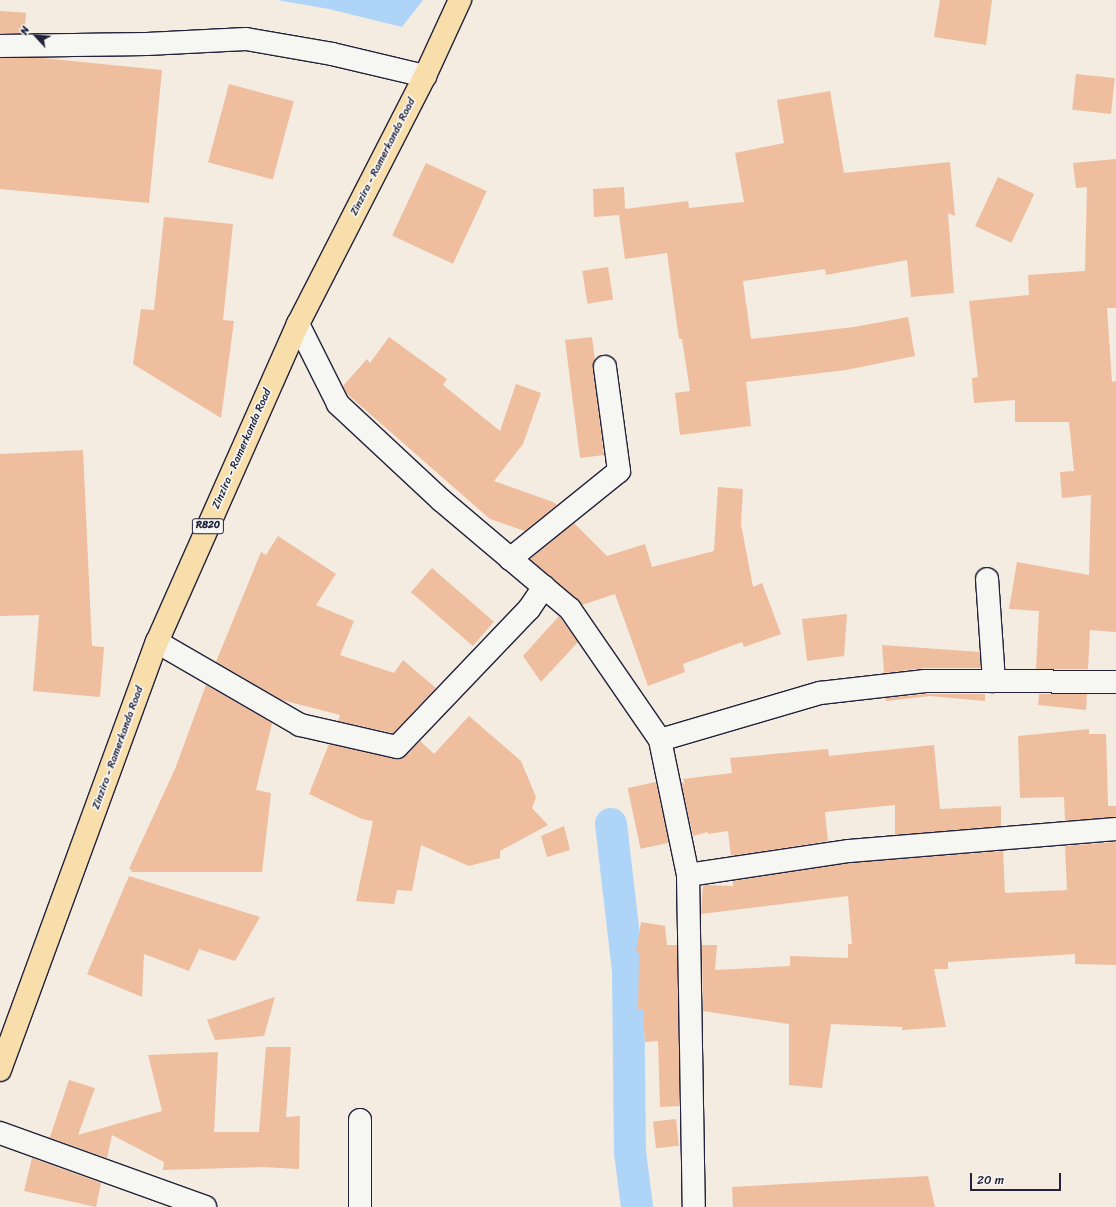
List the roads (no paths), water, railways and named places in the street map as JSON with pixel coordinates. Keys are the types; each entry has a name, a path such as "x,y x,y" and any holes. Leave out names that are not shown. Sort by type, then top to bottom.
{"main road":[{"name":"Zinzira - Ramerkanda Road","path":"0,1070 157,642 298,324 425,76 460,0"}],"street":[{"path":"0,46 147,44 246,39 332,54 425,76"},
{"path":"298,324 338,404 441,500 570,609 660,740 688,874 694,1207"},
{"path":"510,558 619,471 606,367"},
{"path":"988,579 994,681"},
{"path":"157,642 300,725 396,747 529,609 544,587"},
{"path":"660,740 820,693 925,681 1116,682"},
{"path":"688,874 849,851 1116,829"},
{"path":"360,1120 360,1207"},
{"path":"0,1133 205,1207"}],"water":[{"path":"277,0 423,0 402,27 329,9"}],"waterway":[{"path":"611,824 628,970 630,1152 637,1207"}]}
